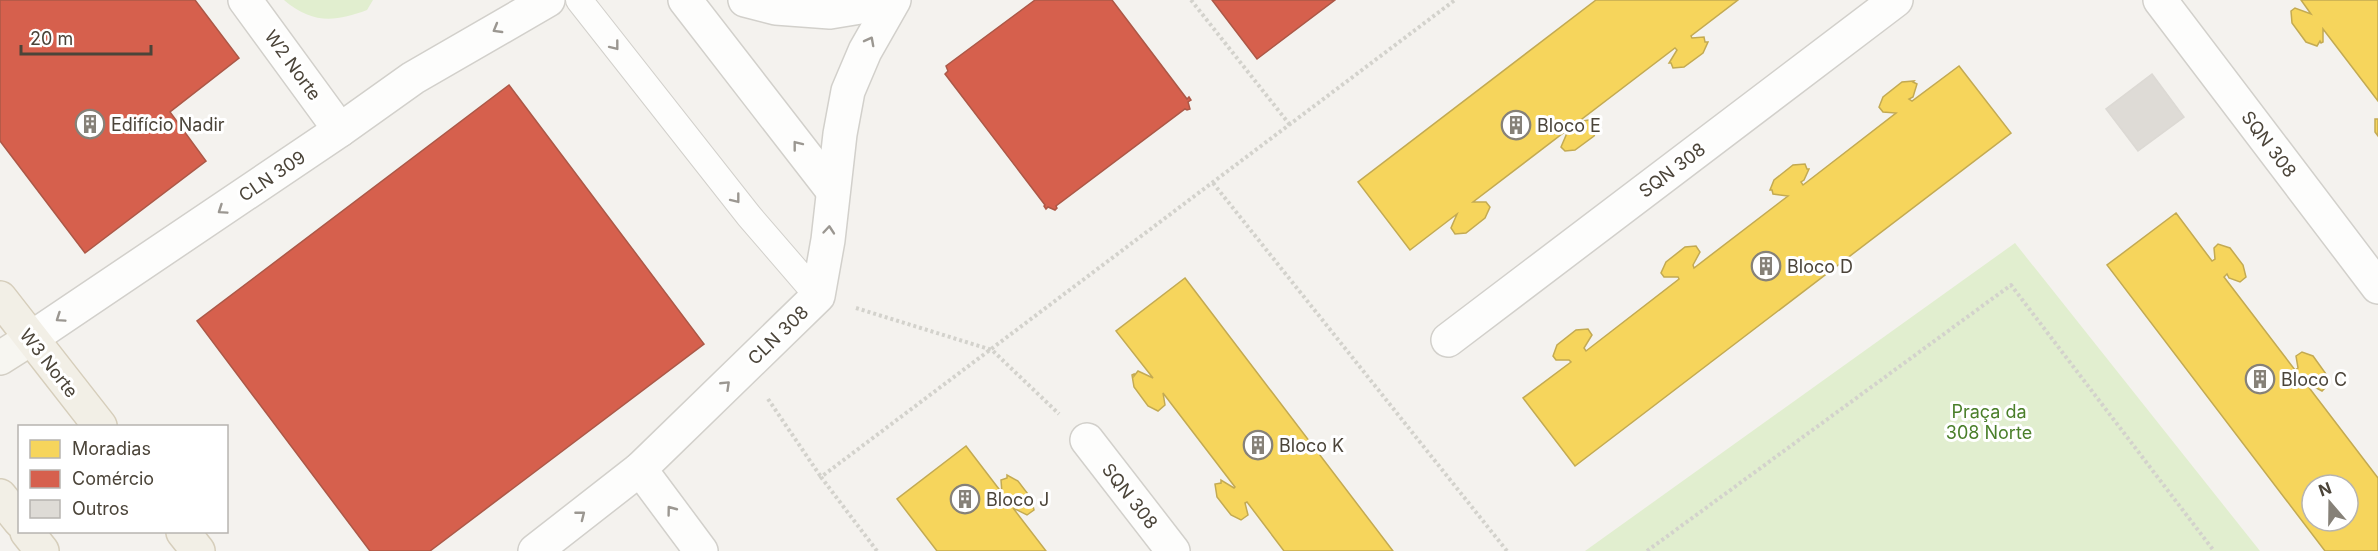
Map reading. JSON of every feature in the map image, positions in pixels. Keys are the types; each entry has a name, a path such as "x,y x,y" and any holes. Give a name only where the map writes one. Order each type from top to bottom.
{"main road":[{"name":"W3 Norte","path":"0,298 99,425"},
{"name":"CLN 309","path":"0,358 30,339"},
{"path":"0,496 18,518"},
{"path":"28,533 42,551"},
{"path":"184,533 198,551"}],"street":[{"name":"W2 Norte","path":"245,0 340,130"},
{"name":"CLN 309","path":"30,339 340,130 413,78 548,0"},
{"path":"685,0 833,191"},
{"path":"745,0 776,8 830,12 892,1"},
{"name":"SQN 308","path":"1448,340 1896,0"},
{"name":"SQN 308","path":"2160,0 2378,287"},
{"name":"CLN 308","path":"535,551 640,469 818,296 848,91 865,51 892,1"},
{"name":"SQN 308","path":"1087,440 1173,551"},
{"path":"640,469 701,551"}],"lane":[{"path":"579,0 749,216 818,296"}],"path":[{"path":"1191,0 1290,125"},
{"path":"822,477 1455,0"},
{"path":"1213,183 1507,551"},
{"path":"1647,551 2011,285 2214,551"},
{"path":"818,296 992,350 1087,440"},
{"path":"747,365 822,477 877,551"}],"green space":[{"path":"284,0 373,0 367,10 344,17 324,18 304,13"},
{"name":"Praça da 308 Norte","path":"2015,243 2260,551 1585,551"}],"building: Moradias":[{"name":"Bloco E","path":"1596,0 1738,0 1691,36 1692,38 1704,37 1705,42 1708,42 1703,53 1684,67 1673,68 1669,63 1677,50 1675,48 1582,119 1583,121 1595,119 1599,125 1594,136 1575,150 1565,151 1561,147 1566,131 1473,202 1486,202 1490,207 1485,218 1466,233 1455,234 1451,228 1457,214 1410,250 1358,182"},
{"path":"2301,0 2378,0 2378,101 2323,29 2323,42 2320,41 2317,46 2306,42 2292,23 2291,11 2295,8 2311,14"},
{"name":"Bloco D","path":"1959,66 2011,133 1575,466 1523,398 1571,362 1556,360 1553,356 1557,345 1576,330 1588,329 1592,335 1584,348 1586,351 1679,279 1678,277 1664,277 1661,273 1666,262 1685,247 1696,246 1700,252 1693,265 1694,268 1788,196 1773,194 1770,190 1774,180 1793,165 1805,164 1809,169 1801,182 1803,185 1896,113 1883,112 1879,107 1883,97 1902,82 1914,81 1917,84 1913,97 1909,99 1912,101"},
{"path":"2375,119 2378,119 2378,136 2375,132"},
{"name":"Bloco C","path":"2176,213 2212,261 2215,259 2214,248 2218,244 2230,248 2243,265 2246,277 2240,282 2229,278 2227,274 2224,277 2295,370 2298,368 2296,356 2302,352 2313,356 2326,374 2327,386 2322,391 2307,385 2378,478 2378,551 2325,551 2311,533 2360,533 2360,473 2300,473 2300,518 2107,265"},
{"name":"Bloco K","path":"1185,278 1393,551 1284,551 1247,502 1245,503 1248,515 1241,520 1231,515 1217,497 1215,484 1221,483 1221,480 1235,487 1163,393 1165,405 1158,411 1148,406 1134,387 1132,375 1134,376 1138,371 1153,378 1116,331"},
{"name":"Bloco J","path":"966,446 1002,493 1001,480 1007,478 1007,475 1018,481 1031,498 1034,510 1027,515 1013,508 1046,551 937,551 897,499"}],"building: Comércio":[{"name":"Edifício Nadir","path":"0,0 195,0 239,58 170,112 206,161 85,253 0,141"},
{"path":"1035,0 1112,0 1187,99 1189,97 1191,100 1188,102 1190,109 1185,109 1056,206 1055,210 1048,207 1046,209 945,74 948,71 946,66"},
{"path":"1212,0 1335,0 1257,59"},
{"path":"509,85 704,344 430,551 370,551 197,321"}],"building: Outros":[{"path":"2152,74 2184,117 2138,151 2106,109"}],"place":[{"name":"Edifício Nadir","path":"90,124"},
{"name":"Bloco E","path":"1516,125"},
{"name":"Bloco D","path":"1766,266"},
{"name":"Bloco C","path":"2260,379"},
{"name":"Bloco K","path":"1258,445"},
{"name":"Bloco J","path":"965,499"}]}
